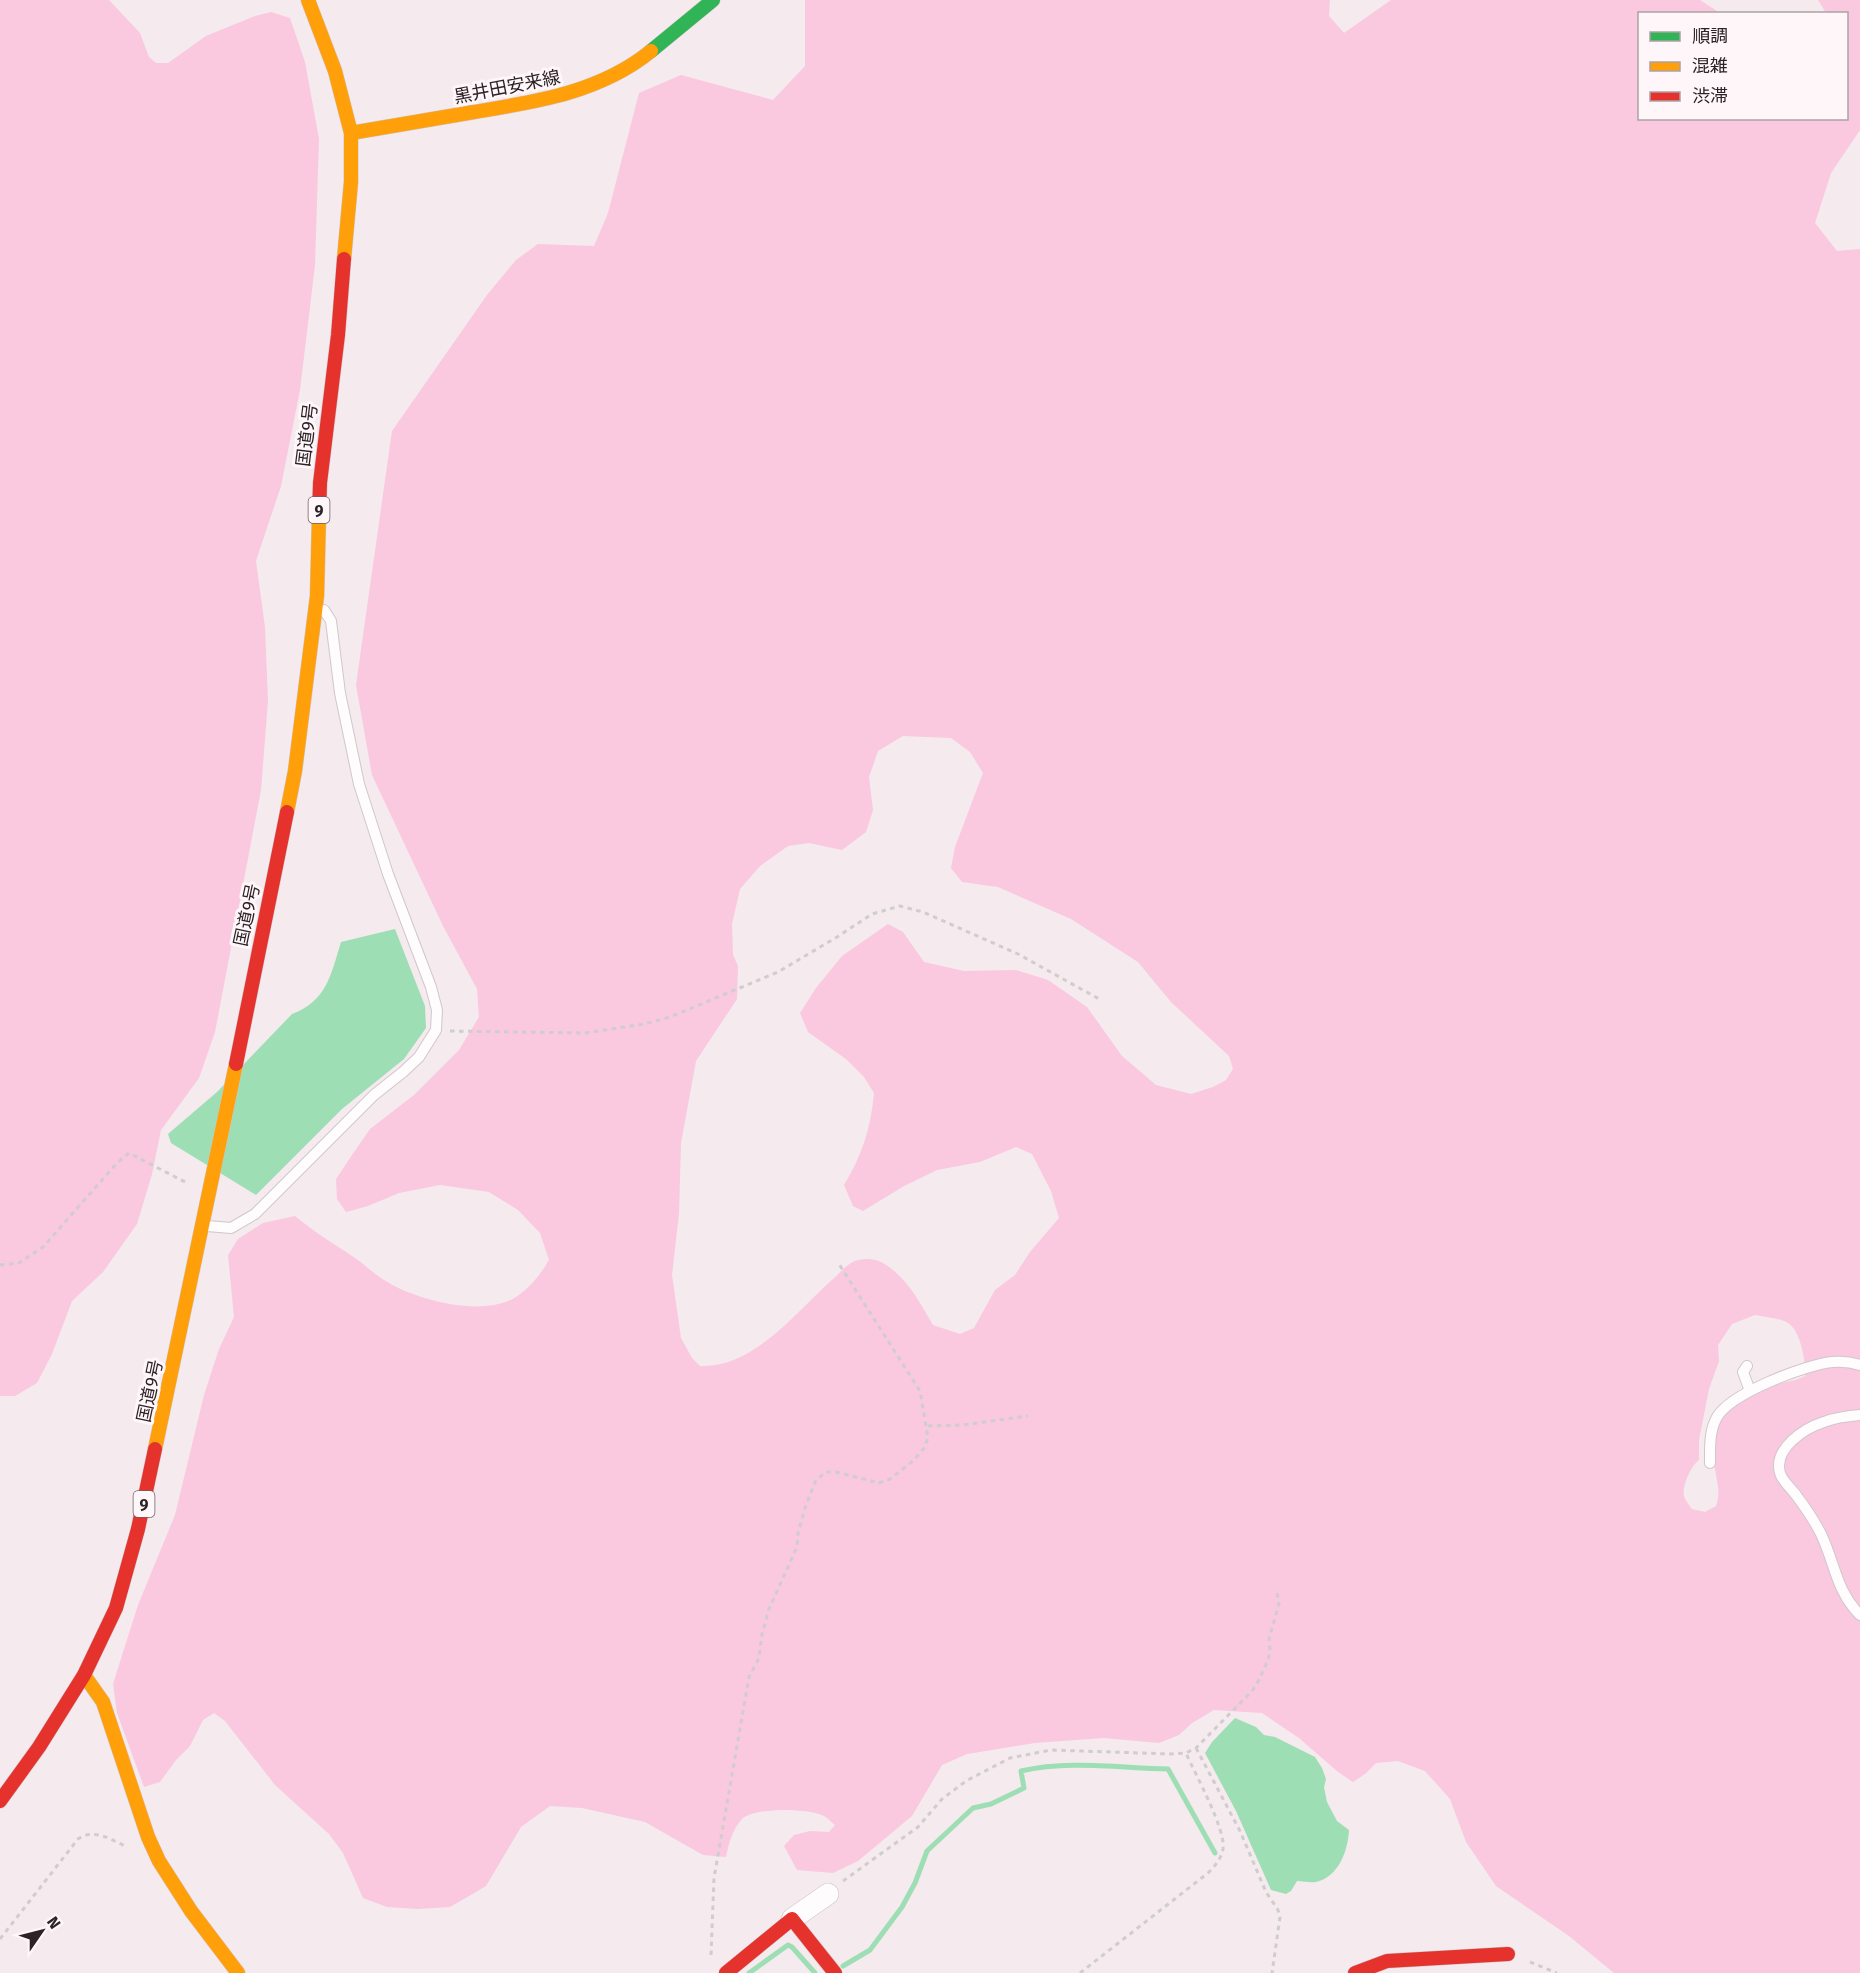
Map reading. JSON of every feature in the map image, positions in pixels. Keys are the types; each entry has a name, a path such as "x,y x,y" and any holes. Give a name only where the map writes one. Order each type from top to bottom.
{"main road":[{"name":"国道9号","path":"0,1801 39,1747 84,1675 116,1608 138,1529 210,1193 295,771 317,596 320,483 341,300 351,182 351,132 335,71 308,0"},
{"name":"黒井田安来線","path":"351,132 552,99 595,84 643,58 713,0"},
{"path":"84,1675 103,1702 148,1837 159,1861 191,1911 238,1973"},
{"path":"726,1973 792,1919 835,1973"},
{"path":"1355,1973 1387,1961 1508,1954"}],"street":[{"path":"792,1919 828,1894"}],"lane":[{"path":"203,1225 231,1228 255,1214 374,1095 419,1057 436,1030 437,1010 431,987 388,874 359,784 340,693 331,621 317,596"},
{"path":"1710,1463 1710,1440 1716,1418 1733,1400 1767,1383 1830,1362 1845,1361 1860,1365"},
{"path":"1746,1366 1743,1372 1750,1391"},
{"path":"1860,1415 1833,1419 1805,1430 1781,1455 1779,1464 1780,1475 1808,1511 1821,1533 1833,1572 1848,1603 1860,1616"}],"path":[{"path":"436,1030 585,1033 644,1024 670,1017 778,972 872,914 900,906 923,912 1018,954 1101,1000"},
{"path":"0,1265 19,1263 43,1247 117,1163 129,1153 210,1193"},
{"path":"711,1960 716,1868 749,1677 759,1658 762,1634 769,1609 796,1547 806,1505 816,1479 826,1472 836,1472 879,1483 890,1479 904,1471 924,1448 928,1438 920,1391 839,1264"},
{"path":"927,1426 962,1425 1028,1416"},
{"path":"828,1894 918,1827 942,1799 966,1781 1010,1758 1051,1750 1186,1753 1196,1748 1252,1691 1259,1680 1270,1651 1269,1639 1279,1604 1277,1593"},
{"path":"1196,1748 1240,1831 1266,1892 1278,1910 1280,1917 1272,1973"},
{"path":"1080,1973 1209,1873 1220,1859 1223,1850 1221,1831 1186,1753"},
{"path":"0,1940 82,1836 97,1834 132,1849"},
{"path":"1508,1954 1557,1973"}],"shaded area":[{"path":"0,0 109,0 140,33 149,57 156,63 168,63 206,36 255,16 271,12 290,18 305,62 319,139 315,265 300,390 281,486 256,561 265,627 268,701 261,790 215,1032 199,1078 161,1130 152,1174 137,1224 103,1272 72,1301 52,1354 37,1383 15,1396 0,1396"},
{"path":"805,0 1330,0 1329,16 1344,33 1391,0 1700,0 1718,12 1638,12 1638,120 1848,120 1848,12 1825,12 1818,0 1860,0 1860,130 1831,173 1815,223 1837,251 1860,249 1860,1973 1614,1973 1569,1936 1496,1886 1466,1842 1450,1799 1425,1771 1398,1761 1376,1763 1353,1782 1299,1738 1262,1713 1214,1710 1192,1723 1179,1735 1159,1743 1104,1738 1035,1743 967,1754 942,1765 912,1816 858,1861 833,1873 797,1870 784,1846 794,1835 810,1831 829,1832 835,1825 817,1813 782,1810 748,1815 736,1828 726,1857 703,1855 645,1822 582,1808 550,1806 521,1827 486,1886 450,1907 418,1909 387,1907 363,1898 343,1853 329,1834 275,1785 225,1721 214,1713 203,1720 190,1746 160,1782 144,1787 117,1713 113,1684 138,1605 175,1515 204,1395 219,1349 234,1317 228,1255 238,1239 263,1223 295,1216 380,1278 397,1287 431,1300 468,1306 502,1303 516,1297 535,1280 549,1260 540,1233 518,1210 489,1192 440,1185 399,1193 346,1212 337,1199 336,1179 370,1129 414,1095 459,1050 479,1017 477,989 443,926 372,775 356,685 392,431 487,295 516,260 538,244 594,246 608,213 639,93 681,75 773,100 805,66","holes":["903,736 951,738 970,752 983,773 955,847 951,868 962,882 998,887 1071,919 1138,962 1171,1002 1229,1056 1233,1069 1226,1080 1191,1094 1156,1085 1122,1056 1087,1007 1048,980 1016,970 964,971 924,962 903,932 888,924 842,956 816,988 800,1013 808,1032 846,1059 864,1077 874,1093 865,1141 844,1185 853,1206 863,1211 904,1186 937,1170 980,1162 1016,1147 1032,1154 1051,1191 1059,1218 1030,1252 1015,1275 995,1290 974,1328 960,1334 933,1325 912,1290 898,1274 881,1262 862,1259 846,1266 773,1336 756,1348 738,1358 719,1364 700,1366 692,1358 681,1338 672,1275 679,1213 681,1143 696,1061 737,999 738,966 733,955 732,924 740,889 760,866 788,846 809,843 842,850 866,832 873,810 869,777 878,751","1755,1315 1781,1320 1793,1327 1796,1333 1802,1348 1805,1376 1757,1392 1745,1398 1727,1413 1720,1422 1714,1446 1718,1489 1716,1506 1705,1512 1692,1509 1685,1498 1684,1487 1690,1471 1699,1460 1699,1440 1709,1389 1719,1361 1718,1345 1732,1324"]},
{"path":"395,929 425,1006 426,1028 404,1059 342,1109 256,1195 171,1143 168,1134 217,1092 292,1014 313,1002 320,994 326,985 341,942"},
{"path":"1235,1718 1256,1727 1264,1735 1275,1737 1315,1757 1322,1768 1326,1779 1324,1787 1327,1802 1337,1821 1349,1830 1347,1846 1341,1862 1331,1875 1314,1882 1297,1881 1291,1891 1286,1894 1271,1890 1236,1811 1205,1753 1212,1742"}],"waterway":[{"path":"843,1966 870,1950 902,1907 915,1883 927,1851 973,1808 991,1804 1024,1788 1021,1771 1076,1765 1168,1769 1215,1853"},
{"path":"749,1973 788,1945 815,1973"}],"traffic: fast":[{"path":"651,51 713,0"}],"traffic: slow":[{"path":"308,0 335,71 351,133 351,182 344,259"},
{"path":"351,133 521,104 567,93 611,76 632,65 651,51"},
{"path":"287,812 295,771 317,596 319,516"},
{"path":"155,1449 236,1064"},
{"path":"84,1675 103,1702 148,1837 159,1861 191,1911 238,1973"}],"traffic: jam":[{"path":"319,516 320,483 338,335 344,259"},
{"path":"236,1064 287,812"},
{"path":"0,1801 39,1747 84,1675 116,1608 138,1529 155,1449"},
{"path":"726,1973 792,1919 835,1973"},
{"path":"1355,1973 1387,1961 1508,1954"}]}
